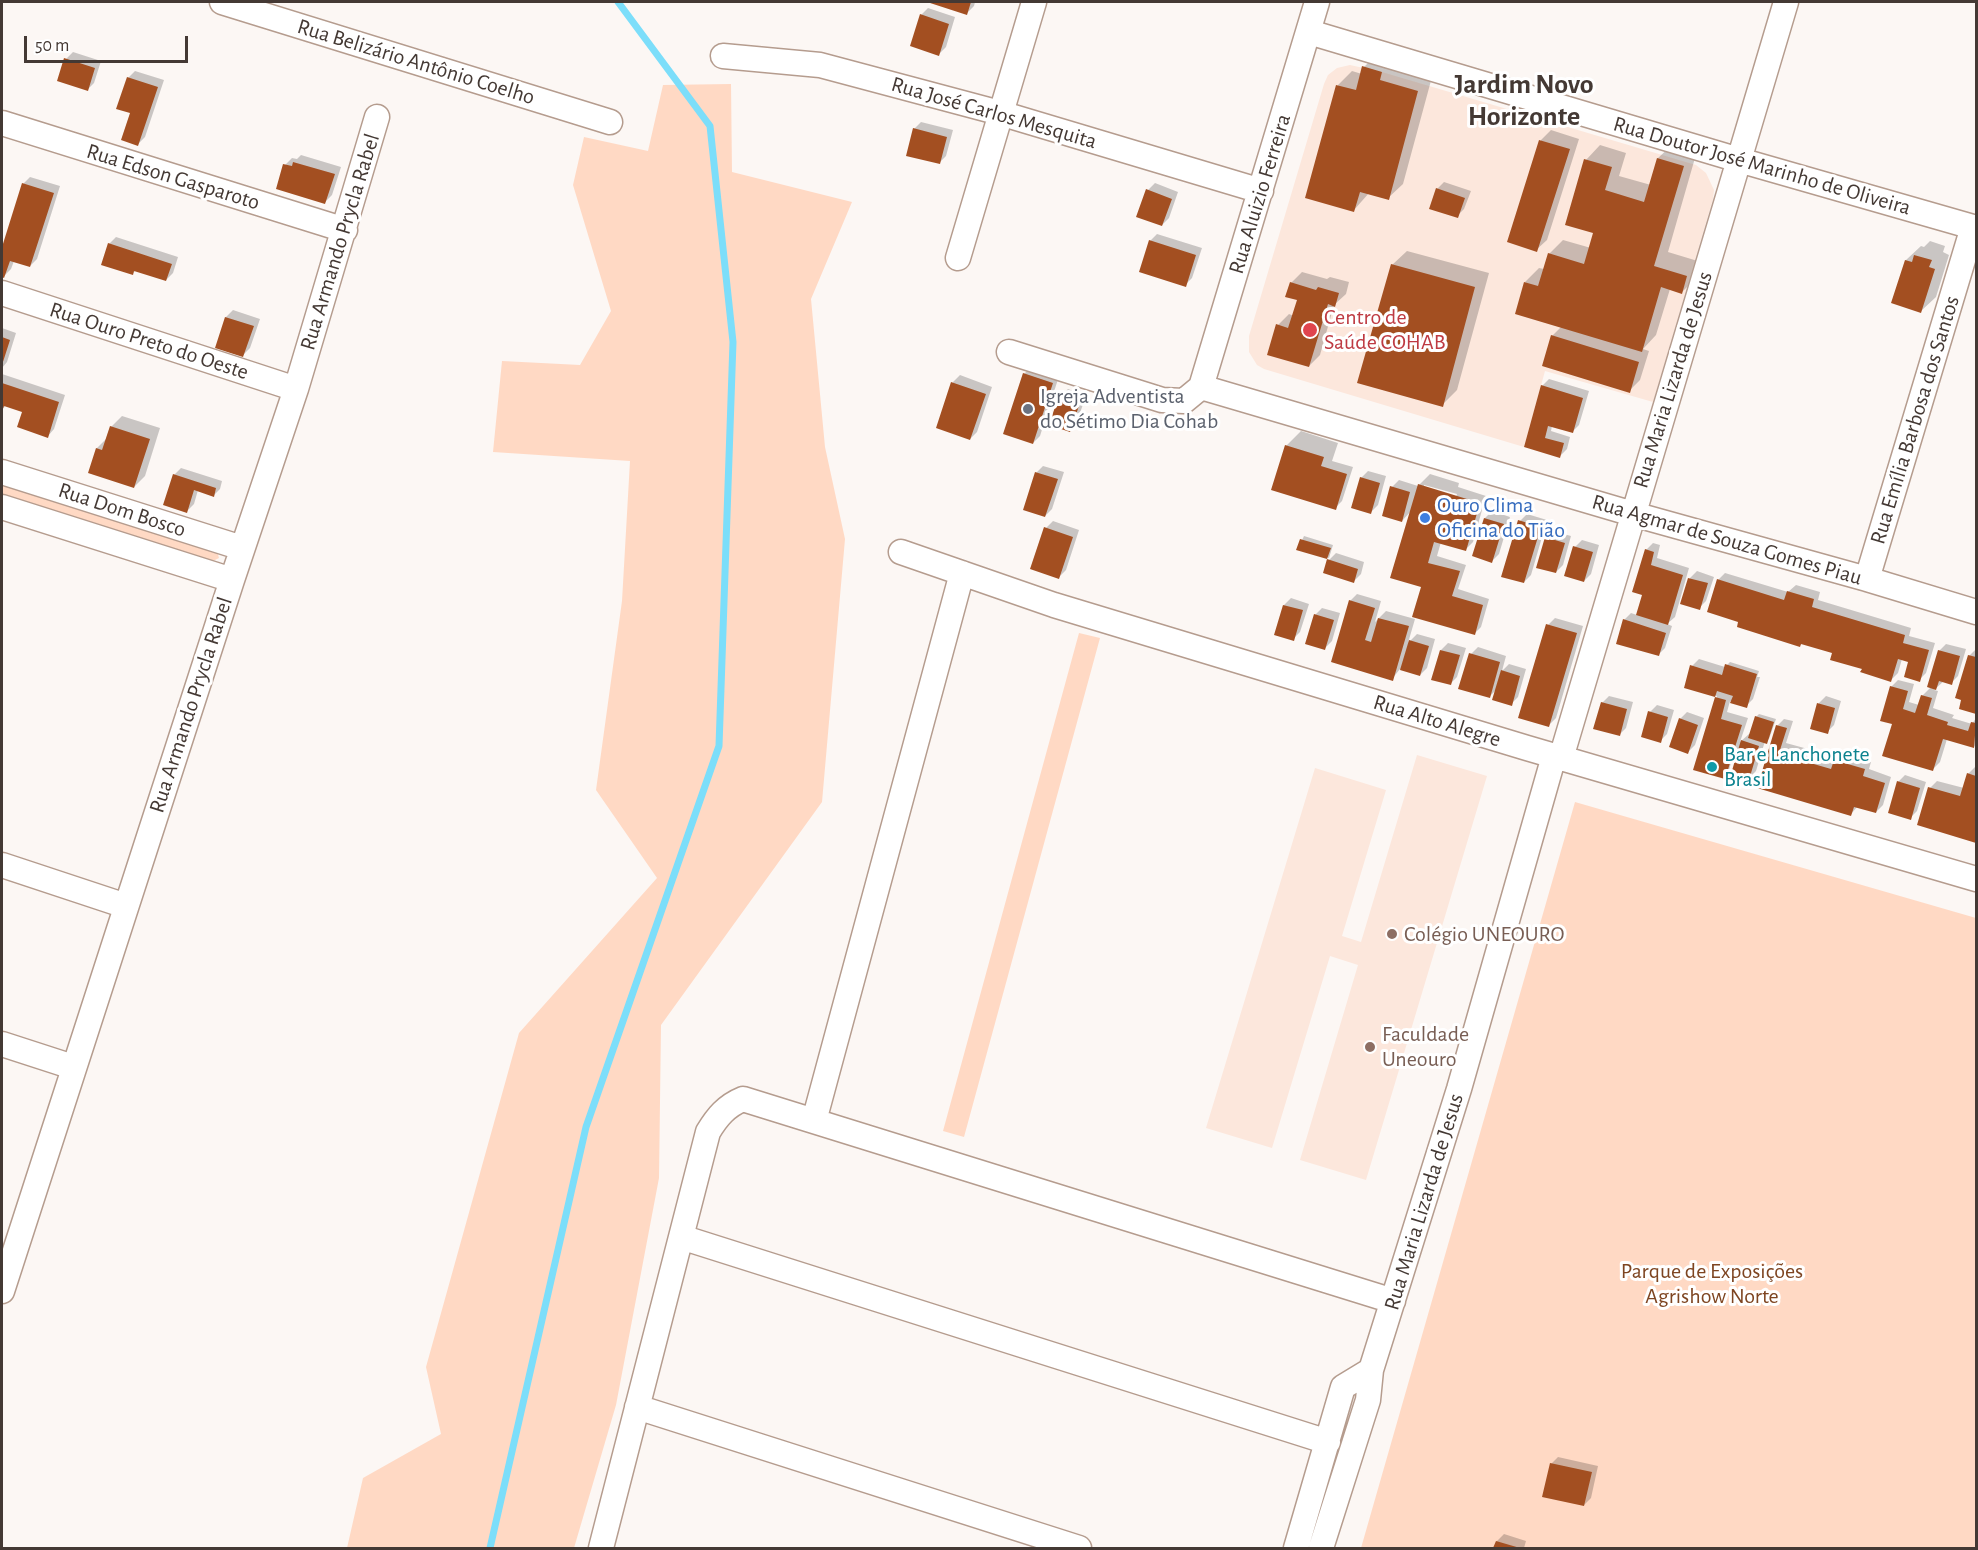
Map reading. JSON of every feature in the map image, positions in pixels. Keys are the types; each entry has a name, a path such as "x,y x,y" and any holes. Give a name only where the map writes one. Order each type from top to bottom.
{"street":[{"name":"Rua Belizário Antônio Coelho","path":"222,2 610,122"},
{"path":"958,258 1034,2"},
{"name":"Rua Aluizio Ferreira","path":"1201,387 1317,2"},
{"name":"Rua Maria Lizarda de Jesus","path":"1321,1548 1368,1400 1371,1370 1459,1089 1786,2"},
{"name":"Rua Doutor José Marinho de Oliveira","path":"1309,32 1739,160 1975,225"},
{"name":"Rua José Carlos Mesquita","path":"723,56 820,65 1000,114 1261,191"},
{"name":"Rua Armando Prycla Rabel","path":"2,1291 9,1241 74,1067 242,548 296,389 377,117"},
{"name":"Rua Edson Gasparoto","path":"2,123 345,230"},
{"name":"Rua Emília Barbosa dos Santos","path":"1867,579 1975,225"},
{"name":"Rua Ouro Preto do Oeste","path":"2,293 296,389"},
{"path":"1009,352 1162,400 1184,401 1201,387"},
{"name":"Rua Agmar de Souza Gomes Piau","path":"1201,387 1977,612"},
{"name":"Rua Dom Bosco","path":"2,472 242,548"},
{"name":"Rua Dom Bosco","path":"2,507 232,580"},
{"name":"Rua Alto Alegre","path":"902,552 1054,605 1558,757 1977,879"},
{"path":"814,1121 962,573"},
{"path":"2,865 126,906"},
{"path":"2,1044 74,1067"},
{"path":"601,1548 708,1132 730,1104 743,1099 1393,1301"},
{"path":"681,1237 1328,1442"},
{"path":"1296,1548 1343,1387 1371,1370"},
{"path":"637,1407 1079,1548"}],"shaded area":[{"path":"1350,65 1382,72 1696,165 1706,173 1714,190 1713,199 1653,402 1545,371 1524,447 1257,365 1249,352 1249,336 1324,84 1328,75 1337,68"},
{"name":"Faculdade Uneouro","path":"1417,755 1487,776 1366,1180 1300,1160 1358,965 1330,956 1272,1148 1206,1128 1315,768 1386,790 1342,936 1361,942"}],"green space":[{"path":"731,84 732,172 852,202 811,299 825,447 845,539 822,802 661,1025 659,1178 616,1405 574,1548 347,1548 363,1478 441,1434 426,1367 519,1033 657,878 596,790 622,601 630,461 493,452 502,361 580,365 611,311 573,185 584,137 648,151 663,85"},
{"path":"2,482 217,551 219,558 213,561 2,494"},
{"path":"1079,633 1100,638 964,1137 943,1131"},
{"name":"Parque de Exposições Agrishow Norte","path":"1575,802 1976,918 1976,1548 1361,1548"}],"building":[{"path":"927,2 971,2 967,15"},
{"path":"920,14 949,24 939,56 910,46"},
{"path":"64,58 95,68 88,91 57,81"},
{"path":"1362,66 1382,72 1380,80 1418,91 1389,200 1360,192 1354,212 1305,198 1336,85 1356,90"},
{"path":"127,77 158,87 138,146 121,140 130,113 116,109"},
{"path":"913,128 947,137 940,164 906,156"},
{"path":"1539,140 1570,149 1537,252 1507,242"},
{"path":"1657,158 1684,166 1654,266 1687,276 1682,294 1661,287 1642,352 1515,314 1524,282 1538,286 1548,253 1584,264 1593,233 1565,225 1584,159 1612,167 1605,190 1644,202"},
{"path":"293,162 335,174 325,204 276,189 283,164 292,166"},
{"path":"22,183 54,193 30,267 10,261 4,278 2,277 2,247"},
{"path":"1436,188 1465,198 1458,218 1429,209"},
{"path":"1146,189 1172,199 1162,226 1136,217"},
{"path":"1149,240 1196,255 1186,287 1139,272"},
{"path":"108,243 172,264 166,281 134,271 133,275 101,265"},
{"path":"1914,255 1932,260 1929,267 1935,269 1921,313 1891,303 1905,260 1912,262"},
{"path":"1391,264 1475,287 1443,407 1357,383"},
{"path":"1290,282 1316,290 1318,287 1339,293 1335,307 1328,304 1309,367 1267,355 1276,324 1288,328 1297,300 1285,297"},
{"path":"225,317 254,326 243,357 215,348"},
{"path":"1551,335 1639,362 1630,393 1542,366"},
{"path":"2,337 10,340 2,365"},
{"name":"Igreja Adventista do Sétimo Dia Cohab","path":"1023,373 1053,383 1033,444 1003,434"},
{"path":"951,382 986,394 970,440 936,428"},
{"path":"2,383 59,402 48,438 17,427 22,412 4,406 2,411"},
{"path":"1541,385 1583,398 1573,433 1548,426 1545,438 1564,443 1560,458 1524,447"},
{"path":"1059,395 1080,403 1070,432 1049,425"},
{"path":"110,426 150,439 134,488 88,473 96,448 102,450"},
{"path":"1285,445 1324,457 1321,466 1347,474 1336,510 1271,490"},
{"path":"1035,472 1058,479 1045,517 1023,510"},
{"path":"173,474 216,488 214,497 194,490 187,513 163,505"},
{"path":"1360,477 1380,483 1371,514 1351,508"},
{"path":"1418,484 1480,503 1466,551 1434,542 1428,563 1460,571 1452,596 1483,605 1475,635 1412,617 1421,587 1390,578"},
{"path":"1390,486 1410,492 1402,522 1382,516"},
{"path":"1484,518 1504,524 1492,563 1472,556"},
{"path":"1518,520 1541,527 1524,583 1501,577"},
{"path":"1044,527 1073,537 1059,579 1030,569"},
{"path":"1545,537 1565,543 1556,573 1536,568"},
{"path":"1300,539 1331,548 1327,559 1296,550"},
{"path":"1573,546 1593,552 1584,582 1564,576"},
{"path":"1645,549 1654,552 1651,565 1683,575 1668,625 1636,615 1642,595 1632,592"},
{"path":"1327,559 1358,569 1354,583 1323,573"},
{"path":"1688,578 1708,583 1700,610 1680,604"},
{"path":"1717,579 1784,600 1787,591 1814,599 1812,607 1905,635 1903,643 1929,650 1920,682 1904,677 1908,662 1898,659 1891,682 1860,672 1862,669 1830,660 1832,653 1801,644 1800,647 1737,627 1738,622 1707,612"},
{"path":"1349,600 1375,608 1365,640 1371,642 1378,618 1409,626 1393,681 1331,662"},
{"path":"1283,605 1303,610 1294,641 1274,635"},
{"path":"1314,614 1334,620 1325,650 1305,644"},
{"path":"1623,619 1666,633 1659,656 1616,644"},
{"path":"1546,624 1577,633 1549,727 1518,718"},
{"path":"1409,640 1429,646 1420,676 1400,670"},
{"path":"1440,650 1460,655 1451,685 1431,680"},
{"path":"1938,650 1960,656 1952,685 1939,681 1936,690 1927,687"},
{"path":"1469,653 1500,662 1490,698 1458,689"},
{"path":"1968,655 1976,657 1976,714 1959,709 1961,700 1955,698"},
{"path":"1725,664 1757,674 1747,708 1730,703 1733,696 1717,691 1715,697 1684,688 1690,665 1722,675"},
{"path":"1501,670 1520,676 1512,706 1492,700"},
{"path":"1890,686 1908,691 1903,709 1915,713 1921,695 1932,698 1927,715 1948,722 1947,725 1968,731 1971,722 1976,723 1974,748 1943,739 1933,771 1882,756 1892,724 1880,721"},
{"path":"1715,697 1726,700 1721,719 1742,725 1725,779 1693,770"},
{"path":"1601,702 1627,709 1620,736 1593,729"},
{"path":"1817,703 1835,708 1828,734 1810,729"},
{"path":"1648,711 1668,717 1661,743 1641,737"},
{"path":"1755,716 1774,722 1767,744 1748,738"},
{"path":"1679,718 1698,725 1688,754 1669,747"},
{"path":"1776,725 1787,728 1780,750 1802,756 1800,760 1831,769 1834,760 1865,769 1863,776 1885,783 1876,813 1854,807 1851,816 1757,788"},
{"path":"1741,740 1759,746 1749,780 1731,774"},
{"path":"1967,773 1976,776 1976,843 1917,825 1928,787 1960,796"},
{"path":"1897,781 1920,788 1911,820 1888,813"},
{"path":"1550,1463 1592,1472 1584,1506 1542,1497"},
{"path":"1496,1541 1520,1548 1493,1548"}],"waterway":[{"path":"490,1548 586,1127 719,746 733,342 710,126 618,2"}],"place":[{"name":"Centro de Saúde COHAB","path":"1310,330"},
{"name":"Igreja Adventista do Sétimo Dia Cohab","path":"1028,409"},
{"name":"Ouro Clima Oficina do Tião","path":"1425,518"},
{"name":"Bar e Lanchonete Brasil","path":"1712,767"},
{"name":"Colégio UNEOURO","path":"1392,934"},
{"name":"Faculdade Uneouro","path":"1370,1047"}],"district":[{"name":"Jardim Novo Horizonte","path":"1524,101"}]}
